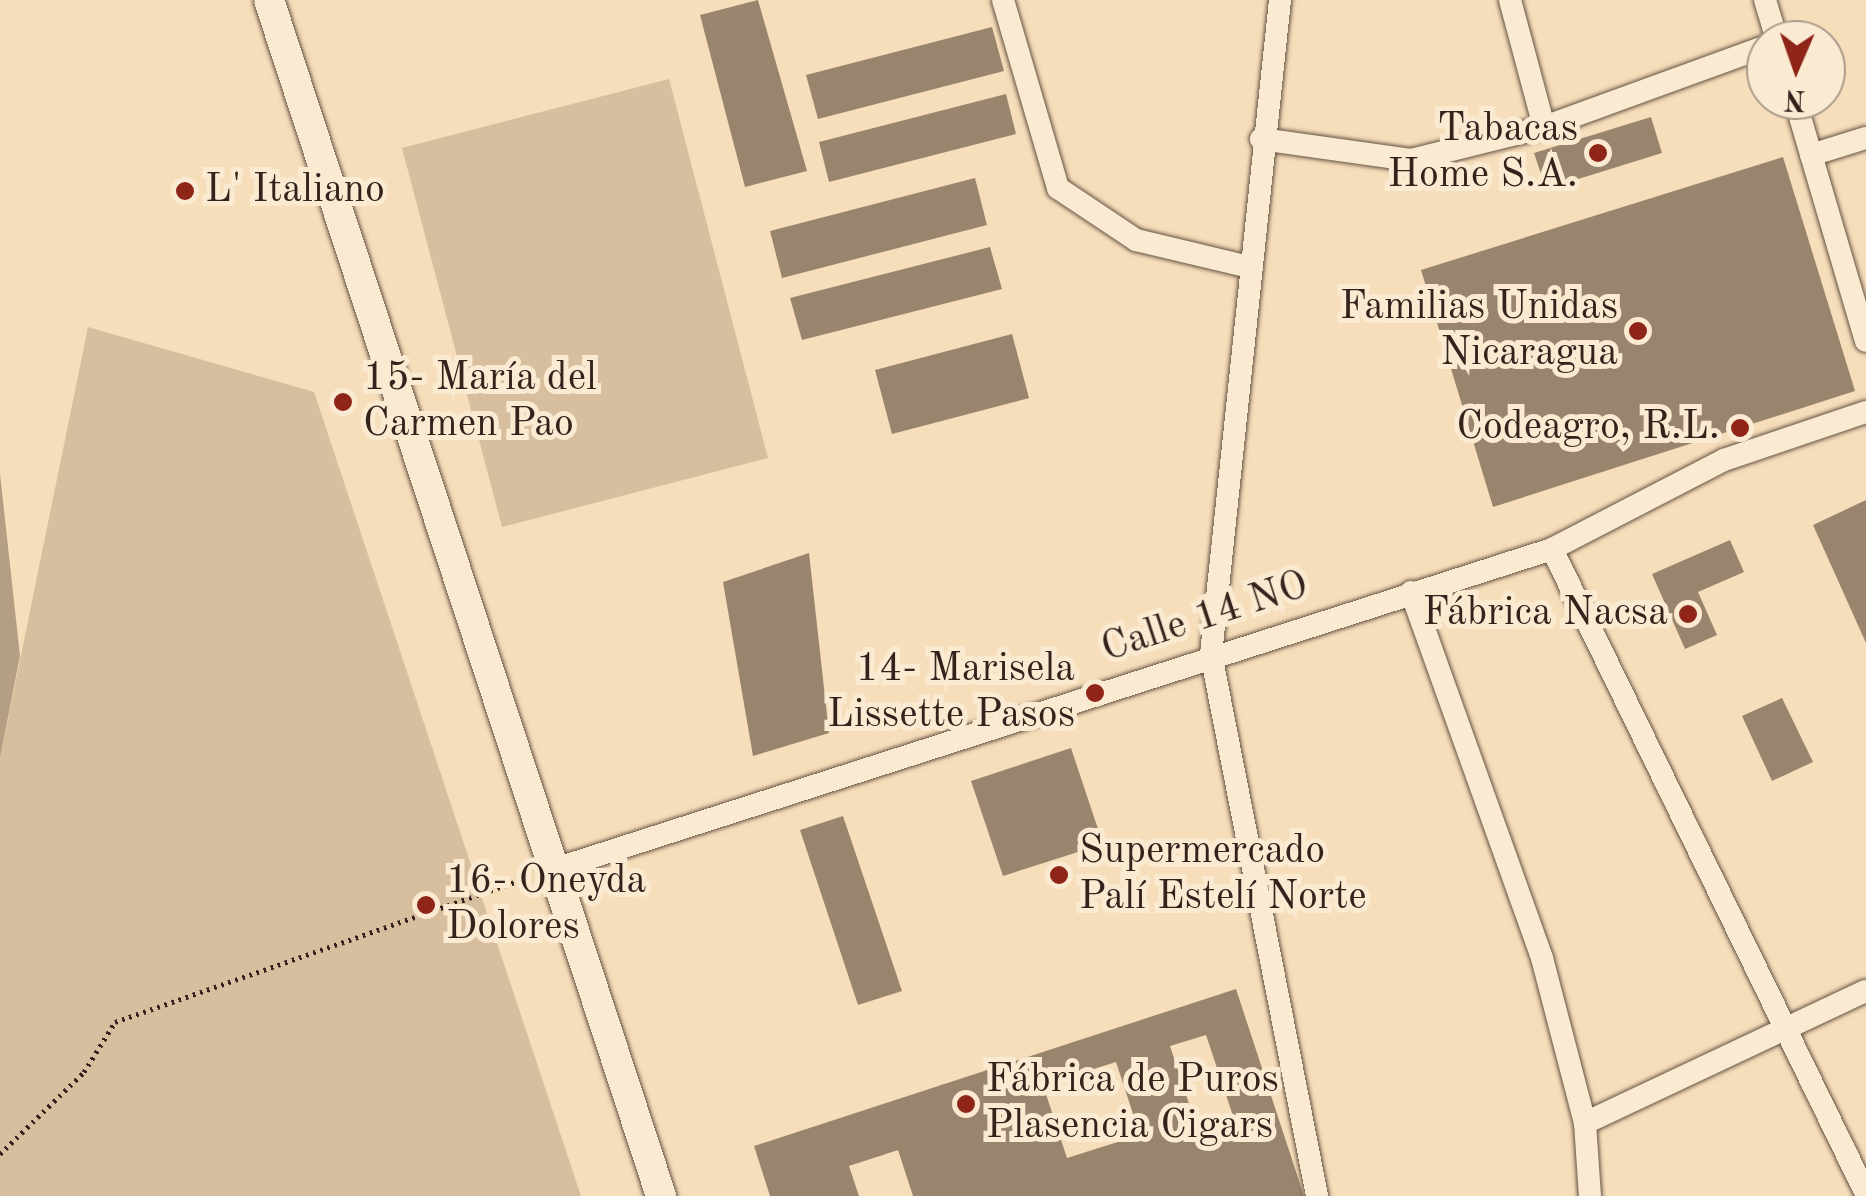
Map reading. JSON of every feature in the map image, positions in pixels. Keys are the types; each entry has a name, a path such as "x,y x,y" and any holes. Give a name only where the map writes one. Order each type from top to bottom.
{"street":[{"path":"270,0 661,1196"},
{"path":"1003,0 1058,188 1136,240 1249,267"},
{"path":"1280,0 1261,139 1211,654 1317,1196"},
{"path":"1510,0 1544,128"},
{"path":"1261,139 1411,160 1544,128 1746,53"},
{"path":"1800,120 1866,340"},
{"path":"1811,155 1866,138"},
{"name":"Calle 14 NO","path":"555,868 1211,654 1552,549 1724,460 1866,412"},
{"path":"1552,549 1866,1194"},
{"path":"1411,592 1542,958 1584,1123 1590,1196"},
{"path":"1584,1123 1866,990"}],"path":[{"path":"0,1154 84,1072 115,1022 555,868"}],"shaded area":[{"path":"669,79 768,458 502,527 402,148"},
{"path":"88,327 314,392 581,1196 0,1196 0,758"},
{"path":"0,474 20,656 0,758"}],"building":[{"path":"758,0 807,171 745,187 700,15"},
{"path":"992,27 1004,71 818,119 806,75"},
{"path":"1006,94 1016,134 829,182 819,142"},
{"name":"Tabacas Home S.A.","path":"1651,117 1662,153 1546,189 1534,153"},
{"name":"Familias Unidas Nicaragua","path":"1783,157 1855,391 1493,507 1421,270"},
{"path":"975,178 987,225 782,278 770,231"},
{"path":"990,247 1002,289 802,340 790,298"},
{"path":"1012,334 1029,398 892,434 875,370"},
{"path":"1866,500 1866,643 1813,525"},
{"name":"Fábrica Nacsa","path":"1730,540 1744,572 1698,592 1717,635 1685,649 1652,574"},
{"path":"809,553 829,733 753,756 723,582"},
{"path":"1782,698 1813,762 1772,781 1742,716"},
{"path":"1071,748 1103,844 1003,876 971,781"},
{"path":"843,816 902,991 858,1005 800,830"},
{"name":"Fábrica de Puros Plasencia Cigars","path":"1236,989 1304,1196 913,1196 898,1150 849,1166 859,1196 770,1196 754,1146","holes":["1206,1035 1235,1122 1199,1134 1170,1046","1116,1062 1140,1135 1067,1158 1043,1085"]}],"place":[{"name":"Tabacas Home S.A.","path":"1598,153"},
{"name":"L' Italiano","path":"185,191"},
{"name":"Familias Unidas Nicaragua","path":"1638,331"},
{"name":"15- María del Carmen Pao","path":"343,402"},
{"name":"Codeagro, R.L.","path":"1740,428"},
{"name":"Fábrica Nacsa","path":"1688,614"},
{"name":"14- Marisela Lissette Pasos","path":"1095,693"},
{"name":"Supermercado Palí Estelí Norte","path":"1059,875"},
{"name":"16- Oneyda Dolores","path":"426,905"},
{"name":"Fábrica de Puros Plasencia Cigars","path":"966,1104"}]}
